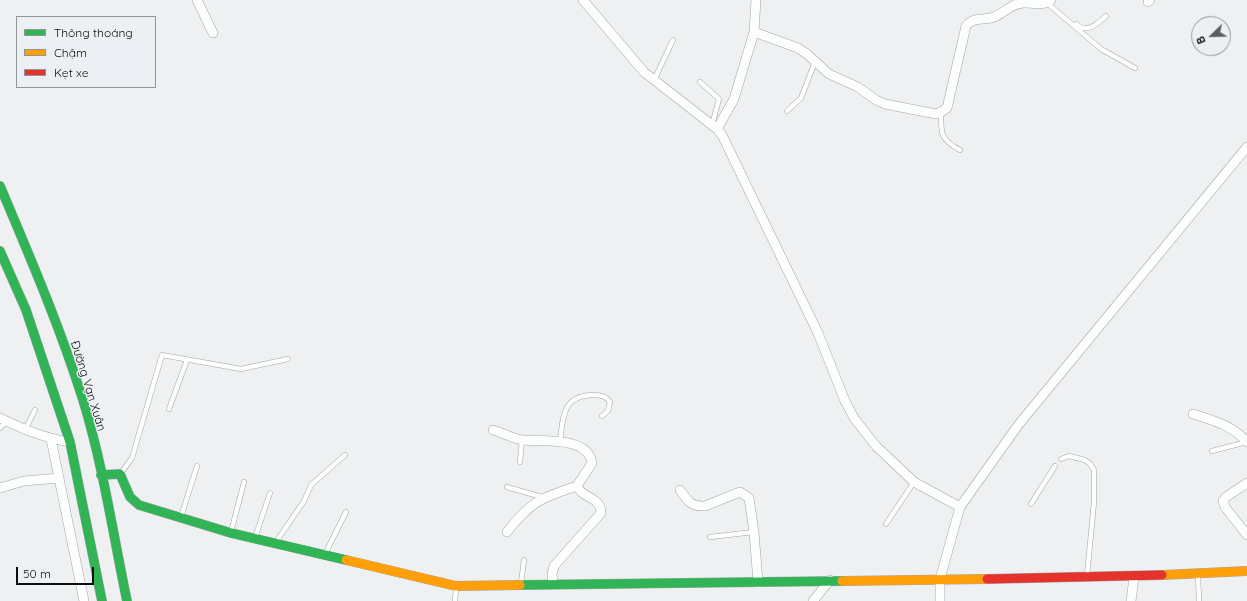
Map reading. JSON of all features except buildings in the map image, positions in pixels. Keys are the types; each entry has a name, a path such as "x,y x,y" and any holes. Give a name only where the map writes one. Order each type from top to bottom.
{"street":[{"path":"197,0 213,33"},
{"path":"583,0 644,72 715,127 818,334 845,401 854,418 876,446 914,482 960,507"},
{"path":"715,127 734,99 754,32 756,0"},
{"path":"754,32 798,48 829,74 858,87 885,104 936,114 946,108 966,26 970,21 976,18 996,16 1011,6 1022,3 1050,2"},
{"path":"940,601 940,579 960,507 1019,424 1247,146"},
{"name":"Đường Vạn Xuân","path":"0,186 48,299 83,401 101,475 127,601"},
{"path":"0,251 26,310 70,442 102,601"},
{"path":"1193,414 1227,425 1239,433 1247,442"},
{"path":"4,420 24,430 51,439 70,442"},
{"path":"493,430 522,440 560,441 585,450 591,456 592,463 577,486 542,497 519,516 507,532"},
{"path":"51,439 84,601"},
{"path":"101,475 120,474 130,497 139,505 254,539 456,586 1134,577 1198,572 1247,571"},
{"path":"0,488 24,481 59,478"},
{"path":"1247,483 1226,497 1223,501 1225,507 1247,535"},
{"path":"554,584 552,574 554,566 600,512 601,506 598,501 579,491 577,486"},
{"path":"680,490 687,501 693,505 700,506 704,506 735,493 745,494 751,503 758,582"},
{"path":"1131,601 1134,577"},
{"path":"813,601 830,580"}],"lane":[{"path":"1050,2 1083,28 1095,26 1106,16"},
{"path":"1050,2 1101,49 1135,68"},
{"path":"654,80 673,40"},
{"path":"787,111 798,103 801,98 815,62"},
{"path":"700,82 718,99 715,127"},
{"path":"941,112 942,137 948,144 960,150"},
{"path":"120,474 132,458 162,355 240,369 288,359"},
{"path":"170,409 187,360"},
{"path":"560,441 563,419 568,404 574,399 591,395 606,397 610,402 610,406 608,411 602,416"},
{"path":"24,430 35,410"},
{"path":"0,428 4,420"},
{"path":"520,462 522,440"},
{"path":"1212,451 1247,442"},
{"path":"275,544 304,501 311,486 345,455"},
{"path":"1061,459 1069,456 1085,460 1094,470 1094,502 1087,577"},
{"path":"181,518 197,466"},
{"path":"1031,504 1055,466"},
{"path":"231,533 244,482"},
{"path":"886,524 914,482"},
{"path":"507,487 542,497"},
{"path":"254,539 270,493"},
{"path":"324,555 346,512"},
{"path":"710,537 754,532"},
{"path":"521,585 524,560"},
{"path":"1198,572 1199,601"},
{"path":"455,601 456,586"}],"traffic: fast":[{"path":"0,186 55,319 83,400 102,474 127,601"},
{"path":"0,251 26,310 70,442 102,601"},
{"path":"101,475 120,474 130,497 139,505 231,533 346,560"},
{"path":"520,585 842,581"}],"traffic: slow":[{"path":"346,560 456,586 520,585"},
{"path":"1162,575 1247,571"},
{"path":"842,581 987,579"}],"traffic: jam":[{"path":"987,579 1162,575"}]}
